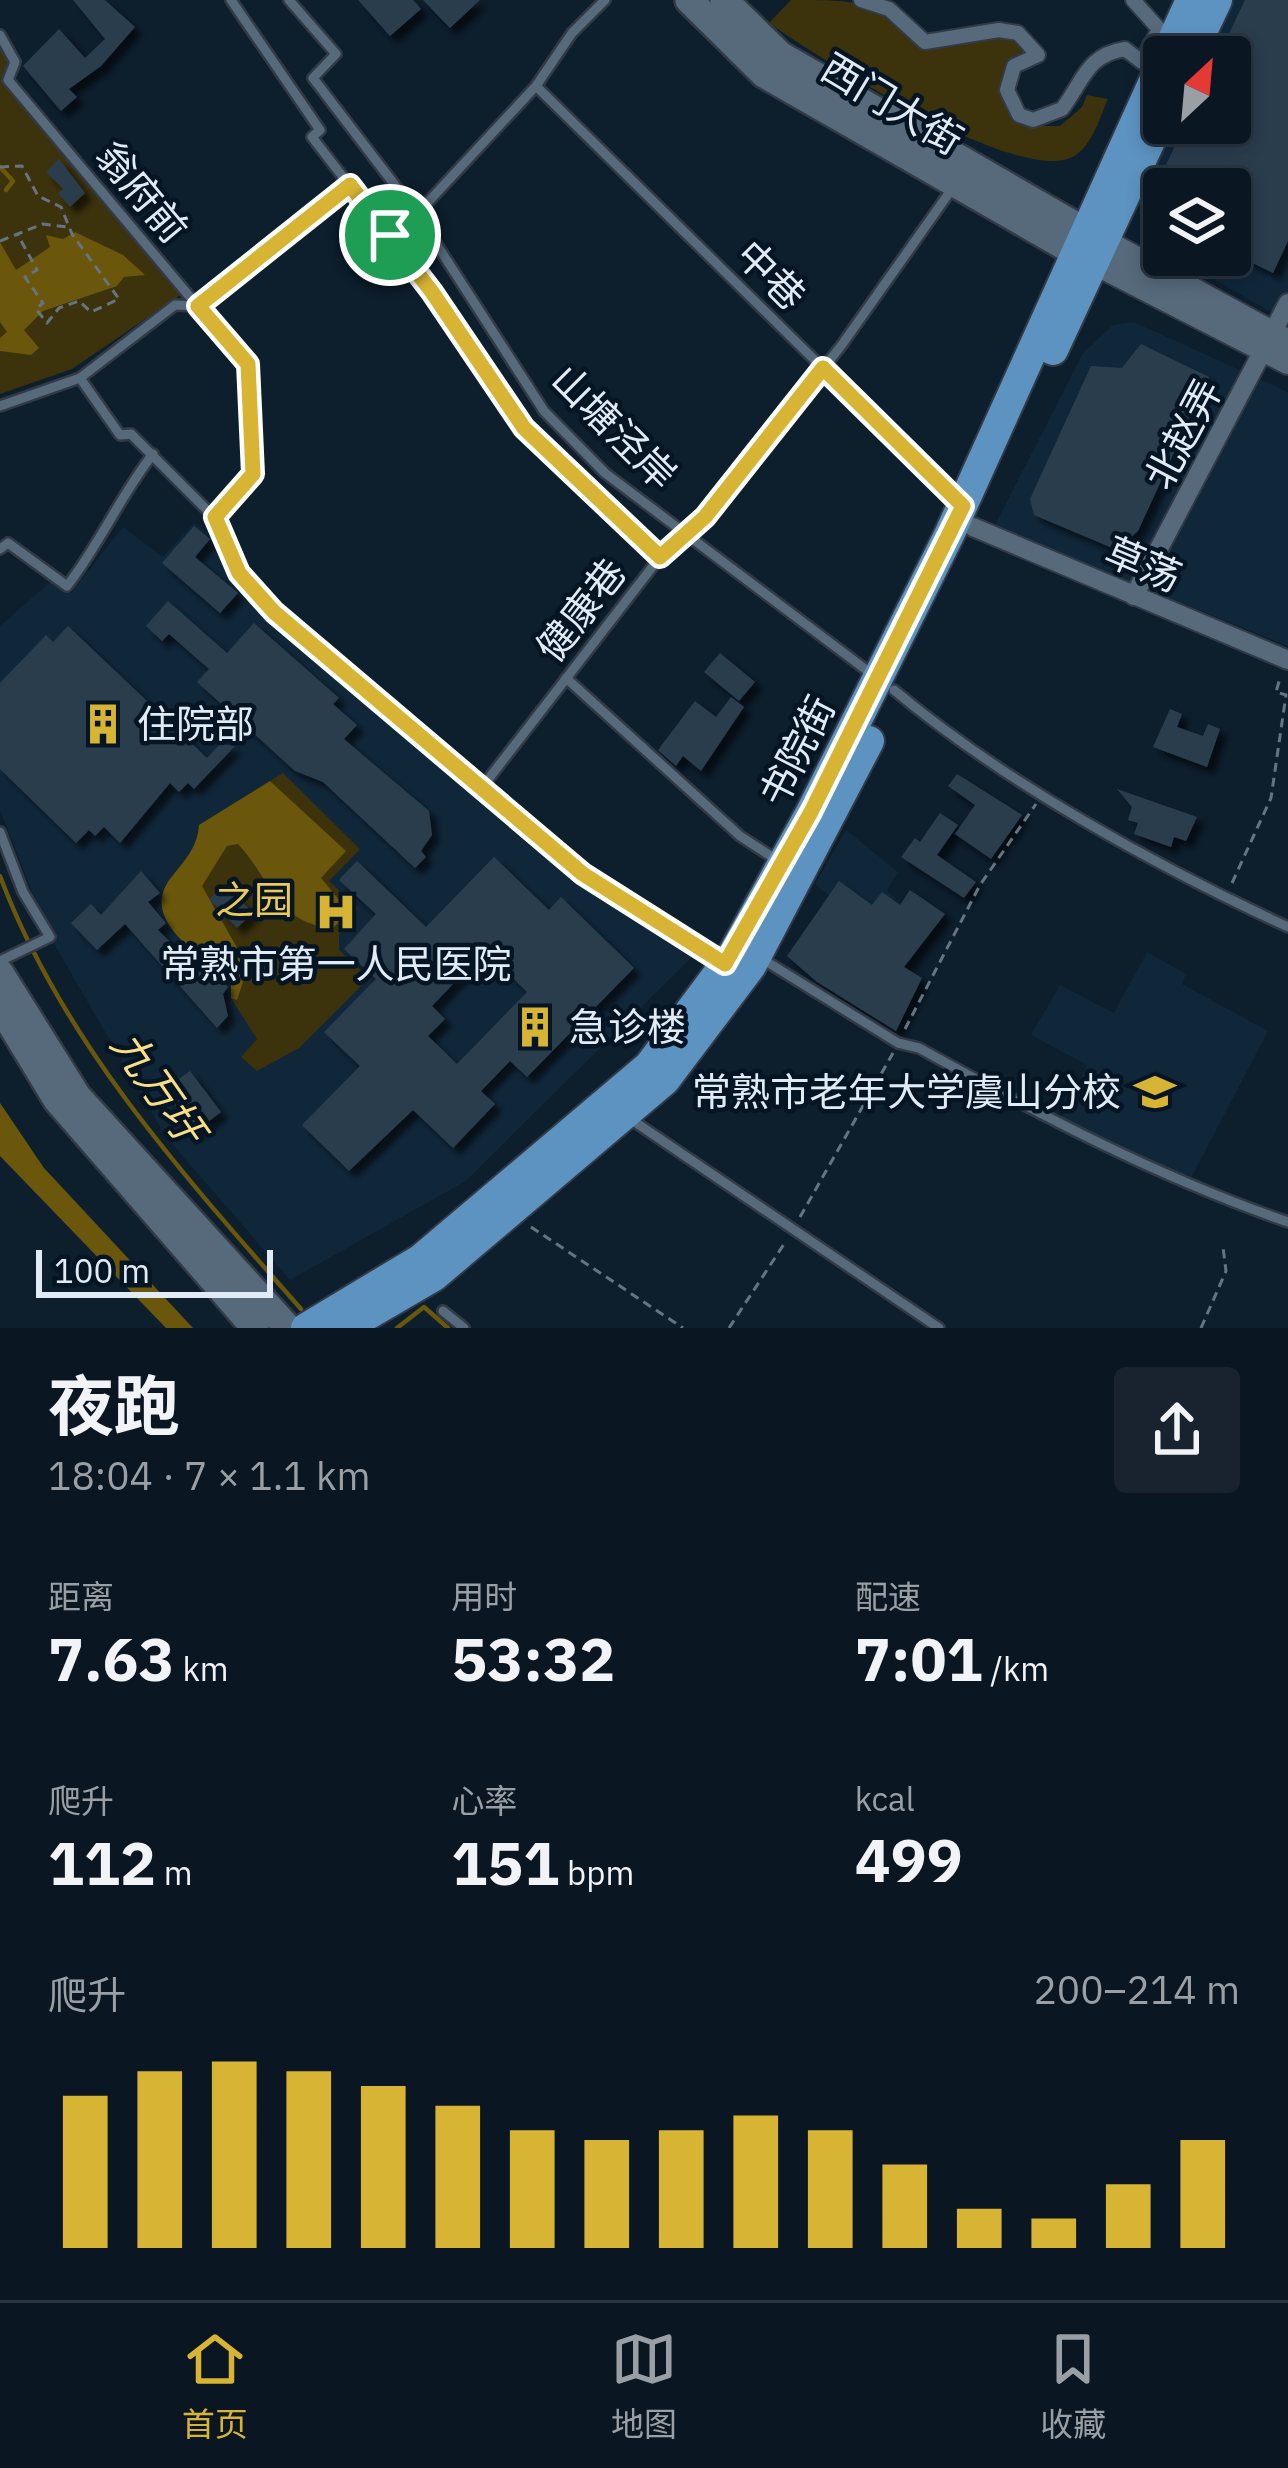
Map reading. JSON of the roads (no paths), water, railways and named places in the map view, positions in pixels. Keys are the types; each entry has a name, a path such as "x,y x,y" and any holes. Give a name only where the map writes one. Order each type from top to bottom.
{"main road":[{"name":"西门大街","path":"689,0 764,74 954,186 1088,246"},
{"name":"西门大街","path":"724,0 780,55 1088,246"},
{"name":"书院街","path":"1174,36 1191,0"},
{"path":"1200,36 1217,0"},
{"name":"书院街","path":"306,1328 422,1259 649,1066 725,964 885,684 968,516 1143,110"},
{"name":"书院街","path":"1088,246 1145,144"},
{"name":"书院街","path":"345,1328 434,1276 665,1080 757,955 830,822 885,684"},
{"path":"9,963 77,1096 288,1328"},
{"path":"0,1006 57,1100 255,1328"}],"street":[{"path":"861,0 889,9 925,42 999,30 1018,33 1039,55 1014,66 1007,90 1019,115 1033,120 1062,110 1081,75 1100,56 1125,49 1142,62 1160,29 1133,0"},
{"path":"1088,246 1279,347"},
{"name":"北赵弄","path":"1133,596 1279,347 1288,302"},
{"name":"草荡","path":"968,516 1133,596 1287,659"}],"lane":[{"path":"231,0 320,130 312,137 390,235 524,428 660,557"},
{"path":"290,0 336,54 313,78 293,88"},
{"path":"417,214 536,86 572,33 604,0"},
{"name":"翁府前","path":"0,35 15,62 8,80 248,364 253,474 215,517"},
{"name":"山塘泾岸","path":"313,78 417,214 544,411 605,473 938,726 1044,793 1288,927"},
{"name":"中巷","path":"536,86 968,516"},
{"path":"0,406 80,378 175,305 198,306 350,185"},
{"name":"健康巷","path":"480,790 660,557 705,517 823,368 954,186"},
{"path":"80,378 120,435 131,434 215,517 239,573 274,612 583,874 725,964"},
{"path":"0,549 8,543 67,586 100,545 129,485 152,454"},
{"path":"566,679 740,836 783,864"},
{"path":"0,832 23,892 50,937 9,963 0,961"},
{"path":"757,955 898,1043 920,1048 1081,1137 1172,1180 1288,1222"},
{"path":"624,1114 939,1328"},
{"path":"443,1311 464,1328"}],"waterway":[{"path":"0,167 13,181 6,190"},
{"name":"九万圩","path":"0,876 26,937 92,1051 172,1158 301,1309"},
{"path":"397,1328 424,1307 448,1328"}],"place":[{"name":"住院部","path":"103,724"},
{"name":"常熟市第一人民医院","path":"336,912"},
{"name":"急诊楼","path":"535,1027"},
{"name":"常熟市老年大学虞山分校","path":"1155,1092"}],"park label":[{"name":"之园","path":"254,900"}]}
